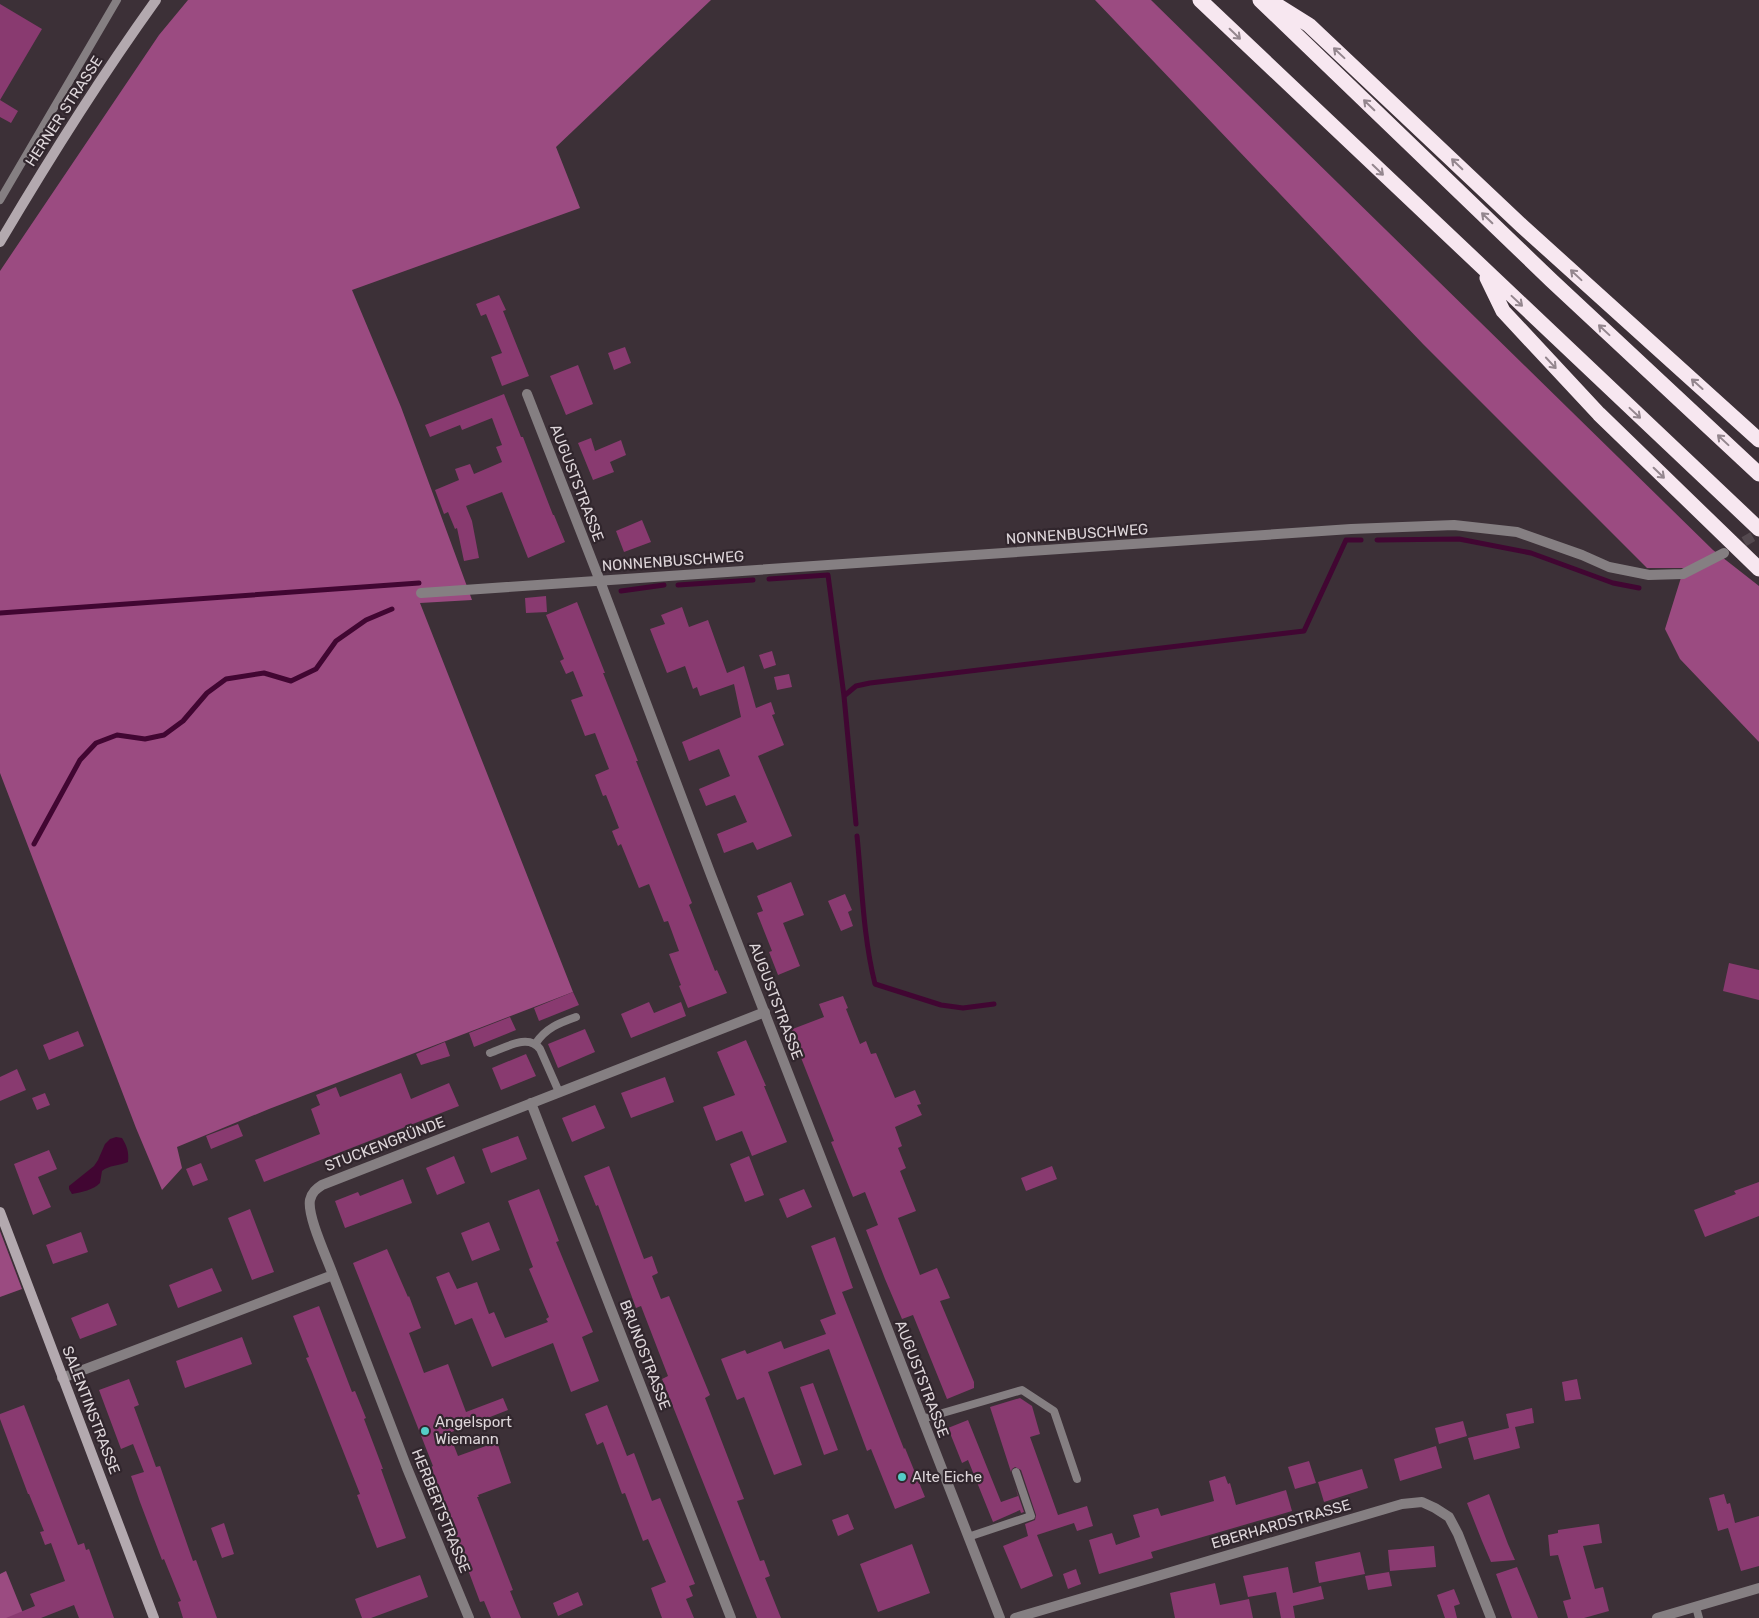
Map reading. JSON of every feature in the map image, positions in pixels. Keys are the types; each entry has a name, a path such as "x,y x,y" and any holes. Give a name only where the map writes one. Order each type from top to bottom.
{"highway":[{"path":"1200,0 1481,268 1759,529"},
{"path":"1260,0 1551,280 1759,474"},
{"path":"1267,0 1309,25 1522,226 1759,440"},
{"path":"1481,268 1503,311 1599,414 1759,570"}],"street":[{"name":"HERNER STRASSE","path":"0,242 40,175 156,0"},
{"name":"AUGUSTSTRASSE","path":"526,394 1000,1618"},
{"name":"NONNENBUSCHWEG","path":"420,593 1351,529 1454,525 1518,532 1582,555 1609,567 1649,575 1683,574 1724,553"},
{"name":"STUCKENGRÜNDE","path":"333,1275 310,1214 310,1201 314,1192 322,1185 765,1012"},
{"name":"BRUNOSTRASSE","path":"531,1103 731,1618"},
{"name":"SALENTINSTRASSE","path":"0,1212 154,1618"},
{"path":"62,1378 333,1275"},
{"name":"HERBERTSTRASSE","path":"333,1275 407,1468 469,1618"},
{"name":"EBERHARDSTRASSE","path":"1015,1618 1402,1504 1422,1502 1449,1518 1458,1534 1491,1618"},
{"path":"1657,1618 1759,1588"}],"lane":[{"path":"0,200 117,0"},
{"path":"536,1043 549,1028 576,1017"},
{"path":"490,1053 521,1042 530,1041 536,1043 559,1092"},
{"path":"922,1419 1022,1390 1054,1411 1078,1480"},
{"path":"968,1537 1031,1516 1016,1472"},
{"path":"1696,1606 1699,1618"}],"shaded area":[{"path":"188,0 711,0 556,147 580,208 352,290 401,407 472,600 420,603 573,992 269,1109 177,1147 182,1168 162,1190 136,1128 0,773 0,271 159,35"},
{"path":"1095,0 1151,0 1713,550 1759,586 1759,742 1680,659 1665,629 1684,568 1647,568 1423,344"},
{"path":"122,1138 125,1144 128,1152 128,1162 105,1169 102,1171 100,1183 87,1190 72,1194 69,1186 94,1166 105,1144 110,1139"},
{"path":"0,1231 22,1289 0,1297"},
{"path":"6,1571 25,1618 0,1618 0,1574"}],"building":[{"path":"0,4 42,29 0,100"},
{"path":"0,100 18,111 11,123 0,117"},
{"path":"499,295 506,310 503,311 529,376 502,386 491,357 502,353 486,314 481,316 476,304"},
{"path":"625,347 631,363 614,370 608,353"},
{"path":"578,365 593,404 566,415 550,376"},
{"path":"504,394 565,542 528,558 502,492 466,506 472,521 479,558 464,561 457,528 455,529 448,512 444,514 435,490 459,480 455,469 470,464 474,474 502,462 496,447 502,445 492,418 462,430 460,425 430,437 425,425"},
{"path":"591,438 595,451 621,440 626,455 610,462 614,472 593,480 578,443"},
{"path":"642,520 651,542 624,552 616,531"},
{"path":"546,596 547,612 526,613 525,598"},
{"path":"577,602 638,761 636,761 692,903 689,905 715,971 717,970 727,993 688,1008 669,954 679,951 668,921 664,922 649,884 639,888 621,844 618,846 612,831 619,828 606,795 603,796 595,775 609,769 595,733 585,736 571,700 583,696 573,671 566,674 560,661 564,659 546,615"},
{"path":"682,607 689,627 708,620 727,673 744,666 756,708 771,702 775,714 772,715 784,745 758,756 792,836 757,850 753,842 724,853 717,834 747,822 735,795 706,806 699,789 730,776 719,749 689,761 682,742 741,717 734,684 700,696 697,687 693,689 685,666 667,673 650,629 665,624 661,615"},
{"path":"772,651 776,665 764,669 759,655"},
{"path":"789,674 792,687 777,690 774,677"},
{"path":"791,882 804,915 783,923 800,966 778,975 769,952 772,951 757,913 763,911 757,896"},
{"path":"845,894 852,910 848,912 853,926 841,931 828,901"},
{"path":"1729,963 1759,970 1759,1000 1723,991"},
{"path":"573,992 579,1005 539,1021 534,1008"},
{"path":"843,996 848,1008 846,1009 860,1044 866,1041 871,1054 876,1053 895,1098 915,1090 921,1104 917,1105 922,1115 895,1127 902,1146 898,1148 906,1168 900,1171 916,1211 898,1218 920,1275 937,1268 950,1298 940,1301 974,1382 974,1388 947,1399 913,1315 902,1319 866,1230 878,1225 865,1192 853,1197 831,1142 834,1141 790,1030 824,1017 819,1004"},
{"path":"649,1002 654,1013 681,1002 686,1016 631,1038 621,1014"},
{"path":"510,1017 516,1030 474,1047 469,1033"},
{"path":"585,1029 595,1052 558,1068 548,1044"},
{"path":"78,1031 84,1046 49,1060 43,1045"},
{"path":"746,1040 787,1142 752,1156 742,1131 716,1141 703,1107 735,1095 717,1052"},
{"path":"445,1042 450,1056 421,1065 416,1054"},
{"path":"526,1054 536,1076 501,1090 492,1068"},
{"path":"17,1069 26,1090 0,1101 0,1077"},
{"path":"401,1073 411,1099 449,1083 459,1106 264,1182 255,1160 320,1134 311,1109 320,1105 316,1095 336,1087 340,1097"},
{"path":"665,1077 674,1102 631,1118 621,1093"},
{"path":"45,1093 50,1105 37,1110 32,1098"},
{"path":"595,1105 605,1128 572,1142 562,1118"},
{"path":"238,1124 243,1136 211,1149 206,1136"},
{"path":"518,1136 527,1159 491,1173 482,1149"},
{"path":"49,1150 57,1169 38,1177 51,1207 33,1215 14,1164"},
{"path":"454,1156 465,1183 437,1195 426,1168"},
{"path":"749,1156 764,1195 745,1202 730,1164"},
{"path":"201,1163 208,1180 193,1186 186,1169"},
{"path":"609,1166 644,1259 652,1256 658,1273 652,1276 661,1299 669,1296 710,1395 705,1398 744,1499 737,1501 760,1561 764,1560 770,1576 765,1578 781,1618 757,1618 662,1379 668,1376 641,1306 636,1308 598,1205 596,1206 584,1176"},
{"path":"1052,1166 1057,1179 1026,1191 1021,1178"},
{"path":"403,1179 412,1203 345,1228 335,1201 358,1192 360,1196"},
{"path":"1759,1182 1759,1216 1705,1237 1694,1210 1736,1194 1734,1191"},
{"path":"539,1189 559,1241 556,1242 593,1332 582,1337 599,1381 571,1392 553,1343 492,1367 472,1318 455,1325 436,1277 449,1272 457,1289 477,1282 489,1314 494,1312 505,1338 548,1322 546,1319 549,1317 529,1269 533,1267 508,1201"},
{"path":"804,1189 812,1207 787,1218 779,1199"},
{"path":"250,1209 274,1272 252,1280 228,1218"},
{"path":"489,1222 500,1250 472,1261 461,1233"},
{"path":"81,1232 88,1252 53,1264 46,1245"},
{"path":"835,1237 853,1288 842,1292 925,1497 895,1509 871,1449 867,1451 829,1349 768,1372 802,1465 774,1475 744,1397 737,1400 721,1359 745,1350 747,1354 781,1341 784,1349 826,1334 820,1320 836,1314 811,1246"},
{"path":"387,1249 409,1296 421,1328 409,1333 424,1373 448,1364 466,1412 503,1398 508,1410 449,1433 458,1456 497,1442 511,1483 477,1497 513,1590 510,1591 521,1618 491,1618 484,1601 480,1602 431,1467 433,1466 353,1263"},
{"path":"212,1268 222,1291 178,1308 169,1285"},
{"path":"108,1303 117,1325 80,1339 71,1318"},
{"path":"319,1306 352,1392 355,1391 366,1418 364,1419 406,1538 377,1548 357,1495 360,1494 306,1358 309,1357 293,1316"},
{"path":"242,1337 252,1364 185,1388 176,1361"},
{"path":"129,1379 139,1405 134,1407 156,1467 160,1466 193,1561 196,1560 217,1618 183,1618 178,1602 181,1601 164,1559 162,1560 140,1502 131,1476 144,1472 133,1444 121,1449 99,1390"},
{"path":"1577,1379 1581,1399 1565,1401 1562,1382"},
{"path":"813,1383 838,1450 824,1455 800,1387"},
{"path":"1020,1398 1032,1406 1040,1434 1030,1437 1058,1515 1087,1506 1093,1526 1077,1531 1074,1523 1037,1535 1053,1576 1021,1589 1003,1546 1028,1536 1025,1524 1035,1520 1036,1515 1021,1470 1015,1467 1011,1472 990,1407"},
{"path":"24,1405 78,1545 84,1543 86,1550 89,1549 114,1618 79,1618 74,1605 41,1618 6,1618 35,1606 30,1594 65,1581 51,1543 45,1545 40,1532 44,1531 0,1419 0,1414"},
{"path":"607,1405 627,1456 634,1453 652,1501 660,1498 695,1584 689,1586 693,1596 686,1599 694,1618 662,1618 651,1588 666,1582 648,1539 643,1541 625,1493 622,1494 603,1442 597,1445 585,1414"},
{"path":"1532,1408 1534,1423 1515,1427 1520,1448 1474,1460 1468,1438 1509,1428 1506,1414"},
{"path":"968,1420 1001,1502 1018,1496 1015,1486 1024,1512 1021,1513 1020,1510 993,1522 968,1460 962,1463 948,1428"},
{"path":"1463,1421 1467,1436 1439,1444 1435,1428"},
{"path":"1436,1446 1442,1468 1400,1481 1394,1459"},
{"path":"1309,1461 1316,1483 1295,1489 1288,1467"},
{"path":"1362,1469 1368,1488 1324,1502 1318,1482"},
{"path":"1225,1476 1228,1484 1230,1483 1236,1505 1286,1490 1292,1511 1151,1552 1153,1558 1099,1574 1089,1540 1112,1533 1116,1545 1140,1537 1133,1515 1158,1508 1161,1516 1214,1501 1209,1481"},
{"path":"1489,1494 1515,1560 1491,1562 1467,1503"},
{"path":"1724,1494 1727,1504 1730,1503 1735,1523 1759,1516 1759,1566 1741,1571 1728,1528 1718,1531 1709,1498"},
{"path":"848,1514 854,1529 838,1536 832,1520"},
{"path":"224,1523 234,1554 222,1558 211,1528"},
{"path":"1599,1524 1602,1543 1583,1546 1595,1589 1603,1587 1609,1611 1584,1618 1568,1618 1563,1601 1571,1599 1558,1555 1550,1556 1548,1535 1558,1533 1558,1530"},
{"path":"912,1544 930,1593 878,1612 860,1564"},
{"path":"1434,1546 1436,1567 1390,1571 1388,1550"},
{"path":"1360,1552 1365,1574 1319,1583 1315,1562"},
{"path":"1288,1567 1293,1593 1321,1586 1324,1599 1293,1606 1295,1618 1281,1618 1276,1592 1248,1597 1243,1576"},
{"path":"1517,1567 1538,1618 1512,1618 1496,1574"},
{"path":"1076,1569 1081,1584 1068,1589 1063,1574"},
{"path":"1389,1572 1392,1586 1368,1590 1365,1576"},
{"path":"420,1575 428,1597 371,1618 362,1618 355,1599"},
{"path":"1215,1583 1220,1605 1249,1599 1253,1618 1175,1618 1170,1593"},
{"path":"1454,1589 1460,1604 1454,1606 1457,1618 1445,1618 1437,1595"},
{"path":"578,1592 583,1605 558,1616 553,1603"}],"waterway":[{"path":"1377,540 1459,539 1531,553 1613,583 1639,588"},
{"path":"844,696 856,686 870,683 1304,631 1346,540 1361,540"},
{"path":"769,579 828,575 844,696 856,824"},
{"path":"678,585 753,580"},
{"path":"0,613 419,583"},
{"path":"621,591 664,585"},
{"path":"34,844 80,760 96,743 117,735 145,739 164,735 183,721 207,693 226,679 264,673 291,681 316,669 336,641 366,620 392,609"},
{"path":"857,836 865,929 875,984 941,1005 963,1008 994,1004"}],"tunnel":[{"path":"1731,549 1759,533"}],"place":[{"name":"Angelsport Wiemann","path":"425,1431"},
{"name":"Alte Eiche","path":"902,1477"}]}
